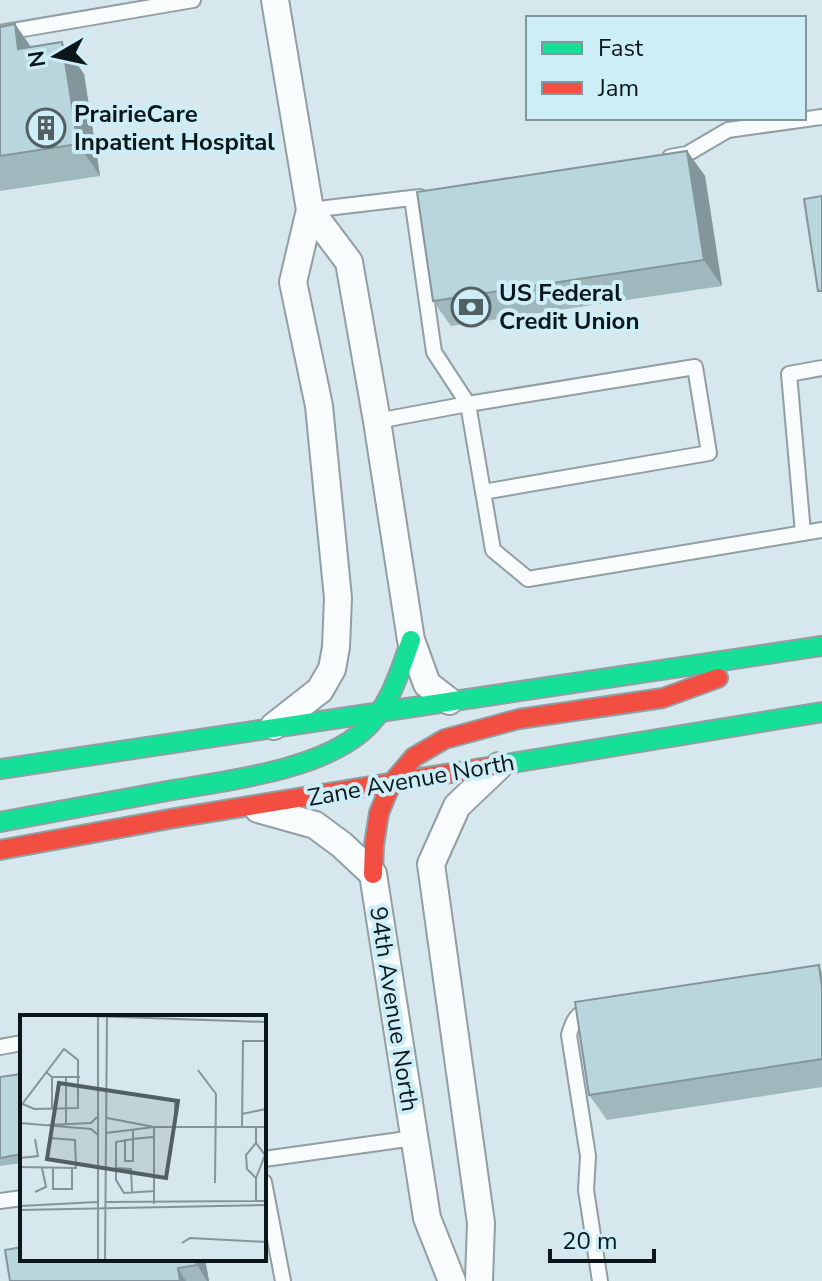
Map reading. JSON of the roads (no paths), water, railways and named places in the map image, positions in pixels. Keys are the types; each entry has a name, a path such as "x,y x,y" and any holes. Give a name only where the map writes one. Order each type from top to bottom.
{"main road":[{"path":"0,822 282,767 335,750 364,731 380,712 411,640"},
{"path":"0,769 822,646"},
{"path":"373,874 379,813 391,784 414,757 445,739 519,719 663,698 800,649"},
{"name":"Zane Avenue North","path":"0,850 175,818 822,712"}],"street":[{"path":"271,728 320,690 332,669 338,598 319,406 293,282 310,210 275,0"},
{"path":"310,210 349,262 411,640 427,684 449,701"},
{"path":"479,1281 481,1223 431,864 457,806 499,766"},
{"name":"94th Avenue North","path":"251,807 315,825 373,874 427,1218 452,1281"}],"lane":[{"path":"0,33 193,0"},
{"path":"656,159 687,154 728,130 800,120"},
{"path":"310,210 419,197 434,352 468,404 493,550 528,579 822,530"},
{"path":"377,421 695,367 709,453 483,492"},
{"path":"803,533 789,374 822,368"},
{"path":"600,1281 586,1190 588,1156 569,1035 573,1020 582,1011 603,1004"},
{"path":"0,1047 20,1043"},
{"path":"266,1159 414,1138"},
{"path":"266,1192 283,1281"},
{"path":"0,1201 20,1198"}],"place":[{"name":"PrairieCare Inpatient Hospital","path":"46,128"},
{"name":"US Federal Credit Union","path":"471,307"}]}
